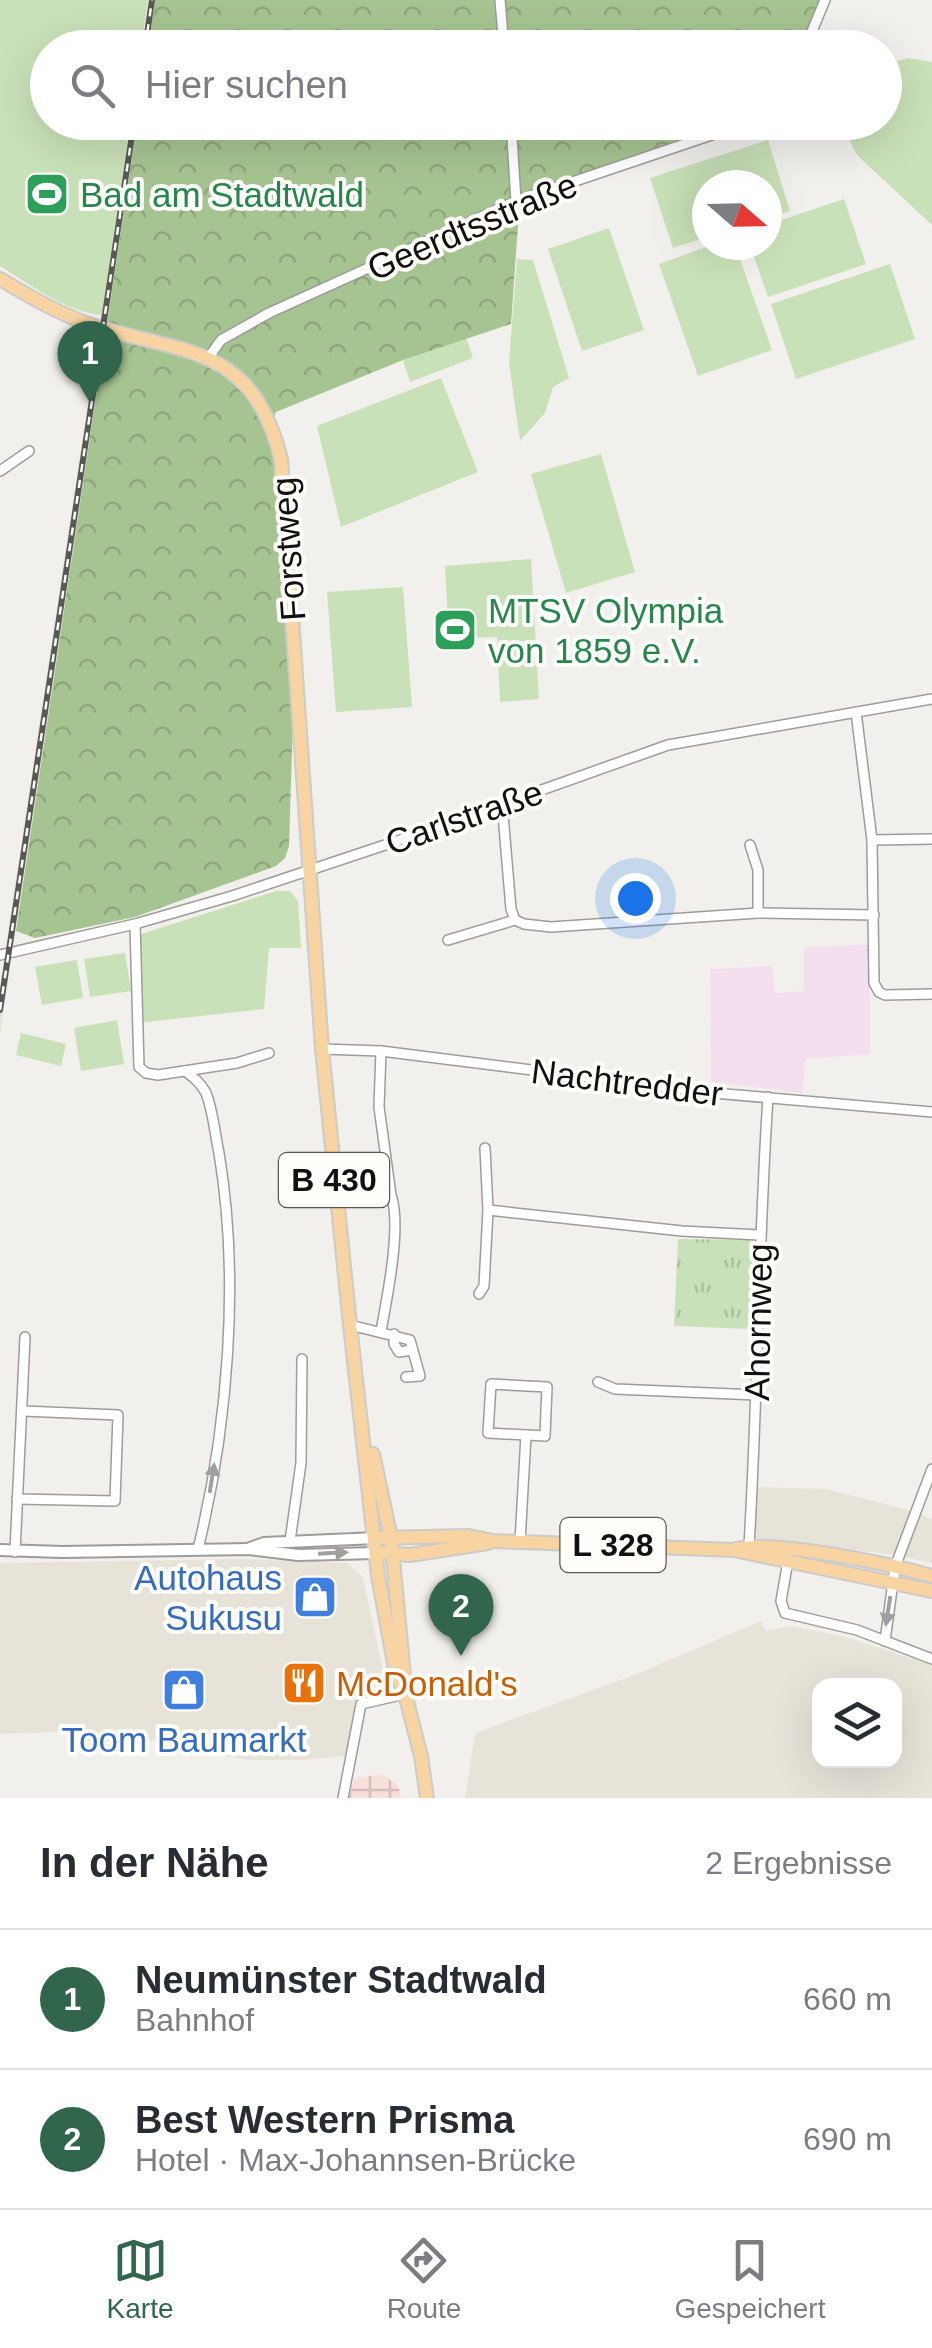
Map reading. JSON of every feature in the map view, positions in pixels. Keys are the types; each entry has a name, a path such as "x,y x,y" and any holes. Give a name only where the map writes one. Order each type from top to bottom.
{"main road":[{"name":"Forstweg","path":"0,278 45,306 209,356 247,385 261,405 275,434 281,459 310,870"},
{"name":"B 430","path":"310,870 322,1050 376,1553 396,1674 406,1694"},
{"name":"B 430","path":"363,1423 391,1538 406,1694 427,1798"},
{"name":"L 328","path":"376,1538 469,1536 493,1542"},
{"name":"L 328","path":"376,1553 437,1552 493,1542 734,1550 788,1561 932,1576"},
{"name":"L 328","path":"734,1550 749,1546 807,1552 894,1574 932,1591"}],"street":[{"path":"500,0 502,30"},
{"path":"812,30 824,0"},
{"path":"512,140 516,201"},
{"name":"Geerdtsstraße","path":"209,356 221,340 269,314 516,201 697,140"},
{"path":"0,471 30,450"},
{"name":"Carlstraße","path":"0,955 135,924 310,870 668,744 932,699"},
{"path":"856,712 872,840 874,983 879,992 932,994"},
{"path":"502,804 510,896 516,920"},
{"path":"872,840 932,838"},
{"path":"750,845 758,870 758,913"},
{"path":"448,940 516,920 551,927 758,913 874,915"},
{"path":"135,924 139,1067 158,1076 236,1063 269,1053"},
{"name":"Nachtredder","path":"322,1050 380,1051 768,1097 932,1112"},
{"path":"380,1051 380,1107 390,1196 396,1208 381,1330"},
{"path":"185,1071 206,1092 222,1174 229,1303 212,1479 198,1550"},
{"name":"Ahornweg","path":"749,1546 757,1395 759,1235 768,1097"},
{"path":"479,1294 484,1286 488,1210 485,1148"},
{"path":"488,1210 682,1231 759,1235"},
{"path":"350,1326 381,1330 410,1340 420,1376 406,1377"},
{"path":"15,1552 25,1338"},
{"path":"290,1541 300,1464 302,1359"},
{"path":"598,1382 615,1389 757,1395"},
{"path":"491,1384 548,1386 545,1436 526,1435 488,1433 491,1384"},
{"path":"17,1499 115,1501 118,1415 22,1411"},
{"path":"520,1542 526,1435"},
{"path":"884,1641 894,1574 932,1469"},
{"path":"249,1548 264,1543 376,1538"},
{"path":"0,1550 249,1548 298,1555 376,1553"},
{"path":"776,1548 788,1561"},
{"path":"788,1561 807,1552"},
{"path":"788,1561 781,1601 784,1613 857,1630 932,1659"},
{"path":"344,1798 362,1704 406,1694"}],"shaded area":[{"path":"127,140 134,140 0,1035 0,984"},
{"path":"869,945 870,1054 805,1059 803,1093 711,1082 710,969 772,966 775,993 804,991 804,947"},
{"path":"752,1487 826,1489 916,1512 932,1519 932,1563 751,1538"},
{"path":"242,1559 347,1563 363,1577 386,1685 356,1694 346,1756 248,1760 219,1755 218,1742 210,1740 79,1741 80,1731 0,1734 0,1563"},
{"path":"761,1621 766,1631 791,1626 846,1637 932,1665 932,1798 465,1798 475,1733 637,1674"},
{"path":"381,1774 398,1785 401,1798 349,1798 354,1779"}],"green space":[{"name":"Bad am Stadtwald","path":"0,0 148,0 144,30 30,30 30,140 128,140 102,315 62,303 0,266"},
{"path":"155,0 825,0 812,30 151,30"},
{"path":"902,60 932,62 932,225 859,157 850,140 902,140"},
{"path":"134,140 699,140 517,201 511,324 403,360 276,412 267,433 277,468 293,718 289,846 285,858 276,866 135,917 35,938 16,931"},
{"path":"768,140 777,170 692,170 692,242 673,248 650,178"},
{"path":"782,185 790,211 782,213"},
{"path":"844,199 866,264 768,297 755,260 782,260 782,220"},
{"path":"609,228 644,330 582,351 548,249"},
{"path":"692,252 692,260 740,260 772,350 698,376 659,264"},
{"path":"517,259 533,260 569,378 553,387 545,413 520,441 509,362"},
{"path":"890,264 915,339 796,379 771,304"},
{"path":"466,337 473,358 410,382 403,360"},
{"path":"441,378 478,472 341,527 317,426"},
{"path":"601,454 635,572 566,593 531,474"},
{"path":"531,559 539,699 500,702 497,637 449,638 445,566"},
{"path":"403,587 412,707 336,712 327,592"},
{"path":"276,891 290,891 298,901 301,948 269,948 264,1009 137,1023 135,936"},
{"path":"125,953 131,991 90,997 84,959"},
{"path":"77,960 83,998 42,1005 35,967"},
{"path":"117,1020 124,1064 81,1071 74,1028"},
{"path":"21,1033 66,1044 61,1066 16,1055"},
{"path":"678,1239 748,1240 755,1245 749,1329 674,1326"}],"railway":[{"path":"148,30 152,0"},
{"path":"0,1010 131,140"}],"place":[{"name":"Bad am Stadtwald","path":"47,194"},
{"name":"Neumünster Stadtwald","path":"90,403"},
{"name":"MTSV Olympia von 1859 e.V.","path":"455,630"},
{"name":"Autohaus Sukusu","path":"315,1597"},
{"name":"Best Western Prisma","path":"461,1656"},
{"name":"McDonald's","path":"304,1683"},
{"name":"Toom Baumarkt","path":"184,1690"}]}
